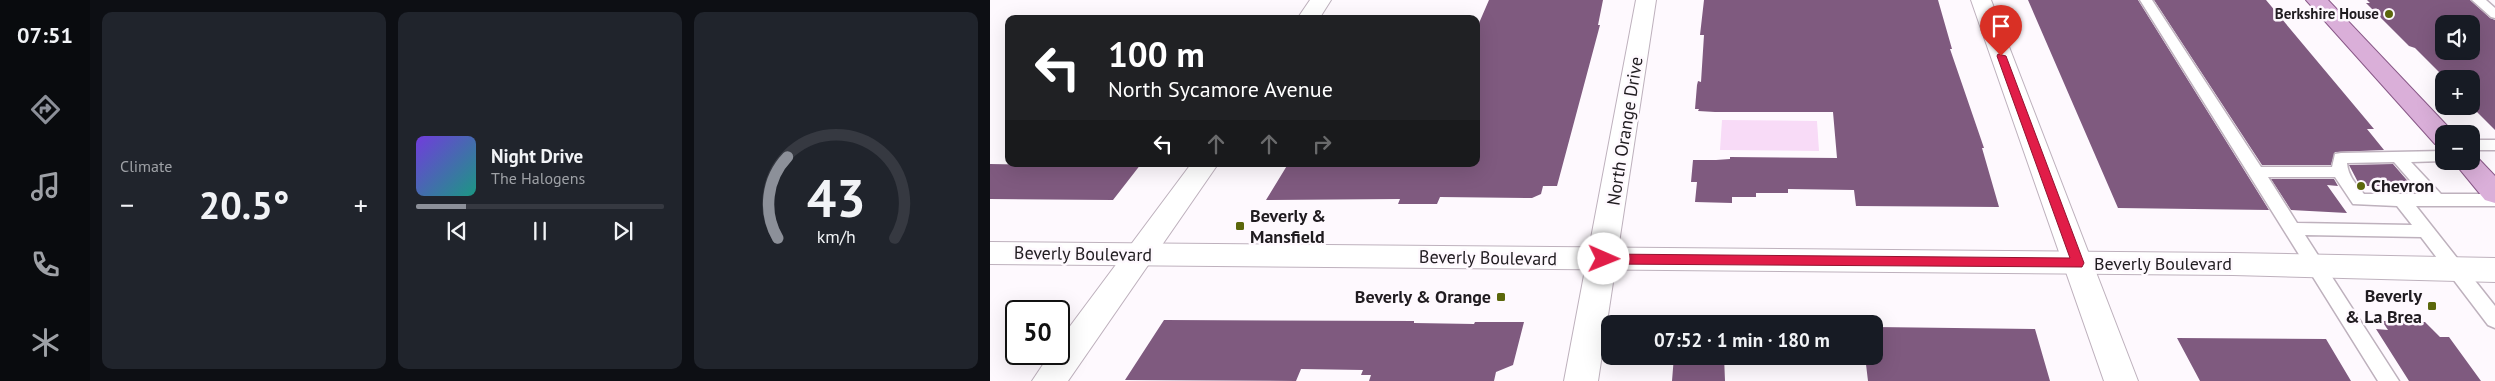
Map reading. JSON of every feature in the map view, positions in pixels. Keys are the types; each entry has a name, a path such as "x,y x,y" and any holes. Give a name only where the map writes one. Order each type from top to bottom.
{"main road":[{"path":"2316,0 2435,128"},
{"path":"2474,170 2495,193"}],"street":[{"path":"1311,15 1321,0"},
{"name":"North Orange Drive","path":"1581,381 1604,259 1646,0"},
{"path":"1981,0 2120,381"},
{"path":"1049,381 1203,167"},
{"name":"Beverly Boulevard","path":"990,253 2078,263 2495,270"}],"lane":[{"path":"2146,0 2389,381"},
{"path":"2478,0 2495,14"},
{"path":"2480,145 2495,145"},
{"path":"2435,156 2341,158 2338,164 2339,172 2359,200 2495,200"},
{"path":"2398,157 2437,200"},
{"path":"2256,172 2339,172"},
{"path":"2402,200 2495,320"},
{"path":"2292,229 2426,231"}],"shaded area":[{"path":"1722,120 1817,121 1819,151 1720,150"}],"building":[{"path":"1489,0 1603,0 1598,25 1600,25 1557,186 1543,186 1541,194 1532,198 1440,197 1437,204 1398,204 1400,199 1266,200 1286,167 1480,167 1480,21"},
{"path":"1704,0 1938,0 1952,49 1950,49 1984,148 1982,148 1999,207 1856,206 1854,190 1788,189 1788,193 1756,193 1756,197 1732,197 1732,203 1695,202 1697,182 1691,182 1693,160 1730,159 1730,157 1837,158 1833,112 1715,112 1698,111 1699,109 1695,109 1697,85 1698,81 1701,82 1704,35 1700,35"},
{"path":"2028,0 2138,0 2269,210 2118,208"},
{"path":"2154,0 2266,0 2374,129 2367,129 2384,150 2335,152 2331,165 2262,165"},
{"path":"2367,0 2470,0 2490,18 2495,20 2495,130 2480,115 2480,70 2437,70 2415,48 2409,46 2366,3 2370,3"},
{"path":"990,164 1005,164 1005,167 1139,167 1113,200 990,199"},
{"path":"2393,164 2412,186 2360,186 2349,165"},
{"path":"2271,179 2334,179 2338,186 2327,185 2347,213 2291,210"},
{"path":"1164,320 1414,321 1414,323 1474,324 1475,322 1524,322 1513,365 1496,372 1494,381 1369,381 1371,375 1361,375 1363,370 1301,369 1296,381 1125,380"},
{"path":"2382,321 2425,322 2440,337 2449,337 2481,381 2409,381 2376,329 2388,330"},
{"path":"1883,327 2035,329 2050,381 1868,381 1866,365 1883,365"},
{"path":"2177,338 2326,339 2351,381 2200,381"},
{"path":"1673,365 1724,365 1725,381 1672,381"}],"place":[{"name":"Berkshire House","path":"2389,14"},
{"name":"Chevron","path":"2361,186"},
{"name":"Beverly & Mansfield","path":"1240,226"},
{"name":"Beverly & Orange","path":"1501,297"},
{"name":"Beverly & La Brea","path":"2432,306"}],"route":[{"path":"1604,259 2078,263 2001,56"}]}
